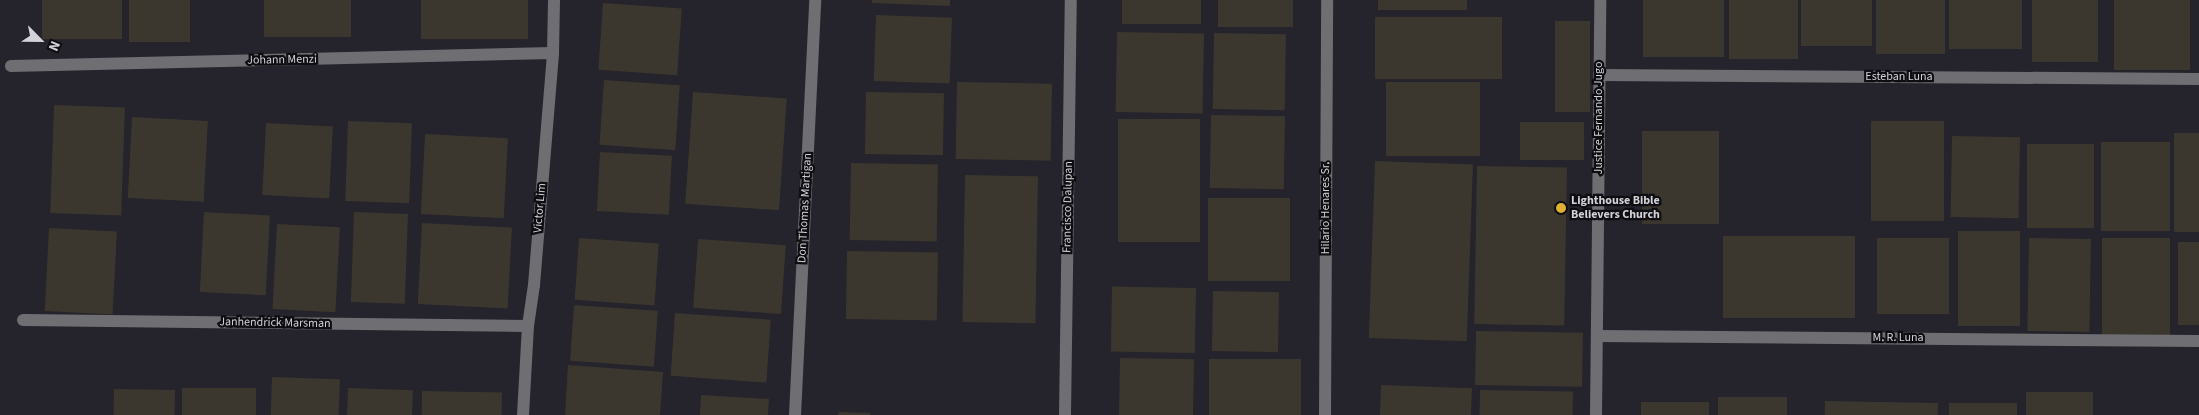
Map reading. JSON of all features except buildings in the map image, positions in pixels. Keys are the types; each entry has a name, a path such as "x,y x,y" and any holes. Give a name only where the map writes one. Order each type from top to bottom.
{"street":[{"name":"Victor Lim","path":"523,415 528,326 534,285 554,53 554,0"},
{"name":"Don Thomas Martigan","path":"795,415 815,0"},
{"name":"Francisco Dalupan","path":"1065,415 1071,0"},
{"name":"Hilario Henares Sr.","path":"1325,415 1327,0"},
{"name":"Justice Fernando Jugo","path":"1596,415 1600,0"},
{"name":"Johann Menzi","path":"11,66 554,53"},
{"name":"Esteban Luna","path":"1599,74 2199,79"},
{"name":"Janhendrick Marsman","path":"22,320 528,326"},
{"name":"M. R. Luna","path":"1597,336 2199,341"}],"place":[{"name":"Lighthouse Bible Believers Church","path":"1561,208"}]}
